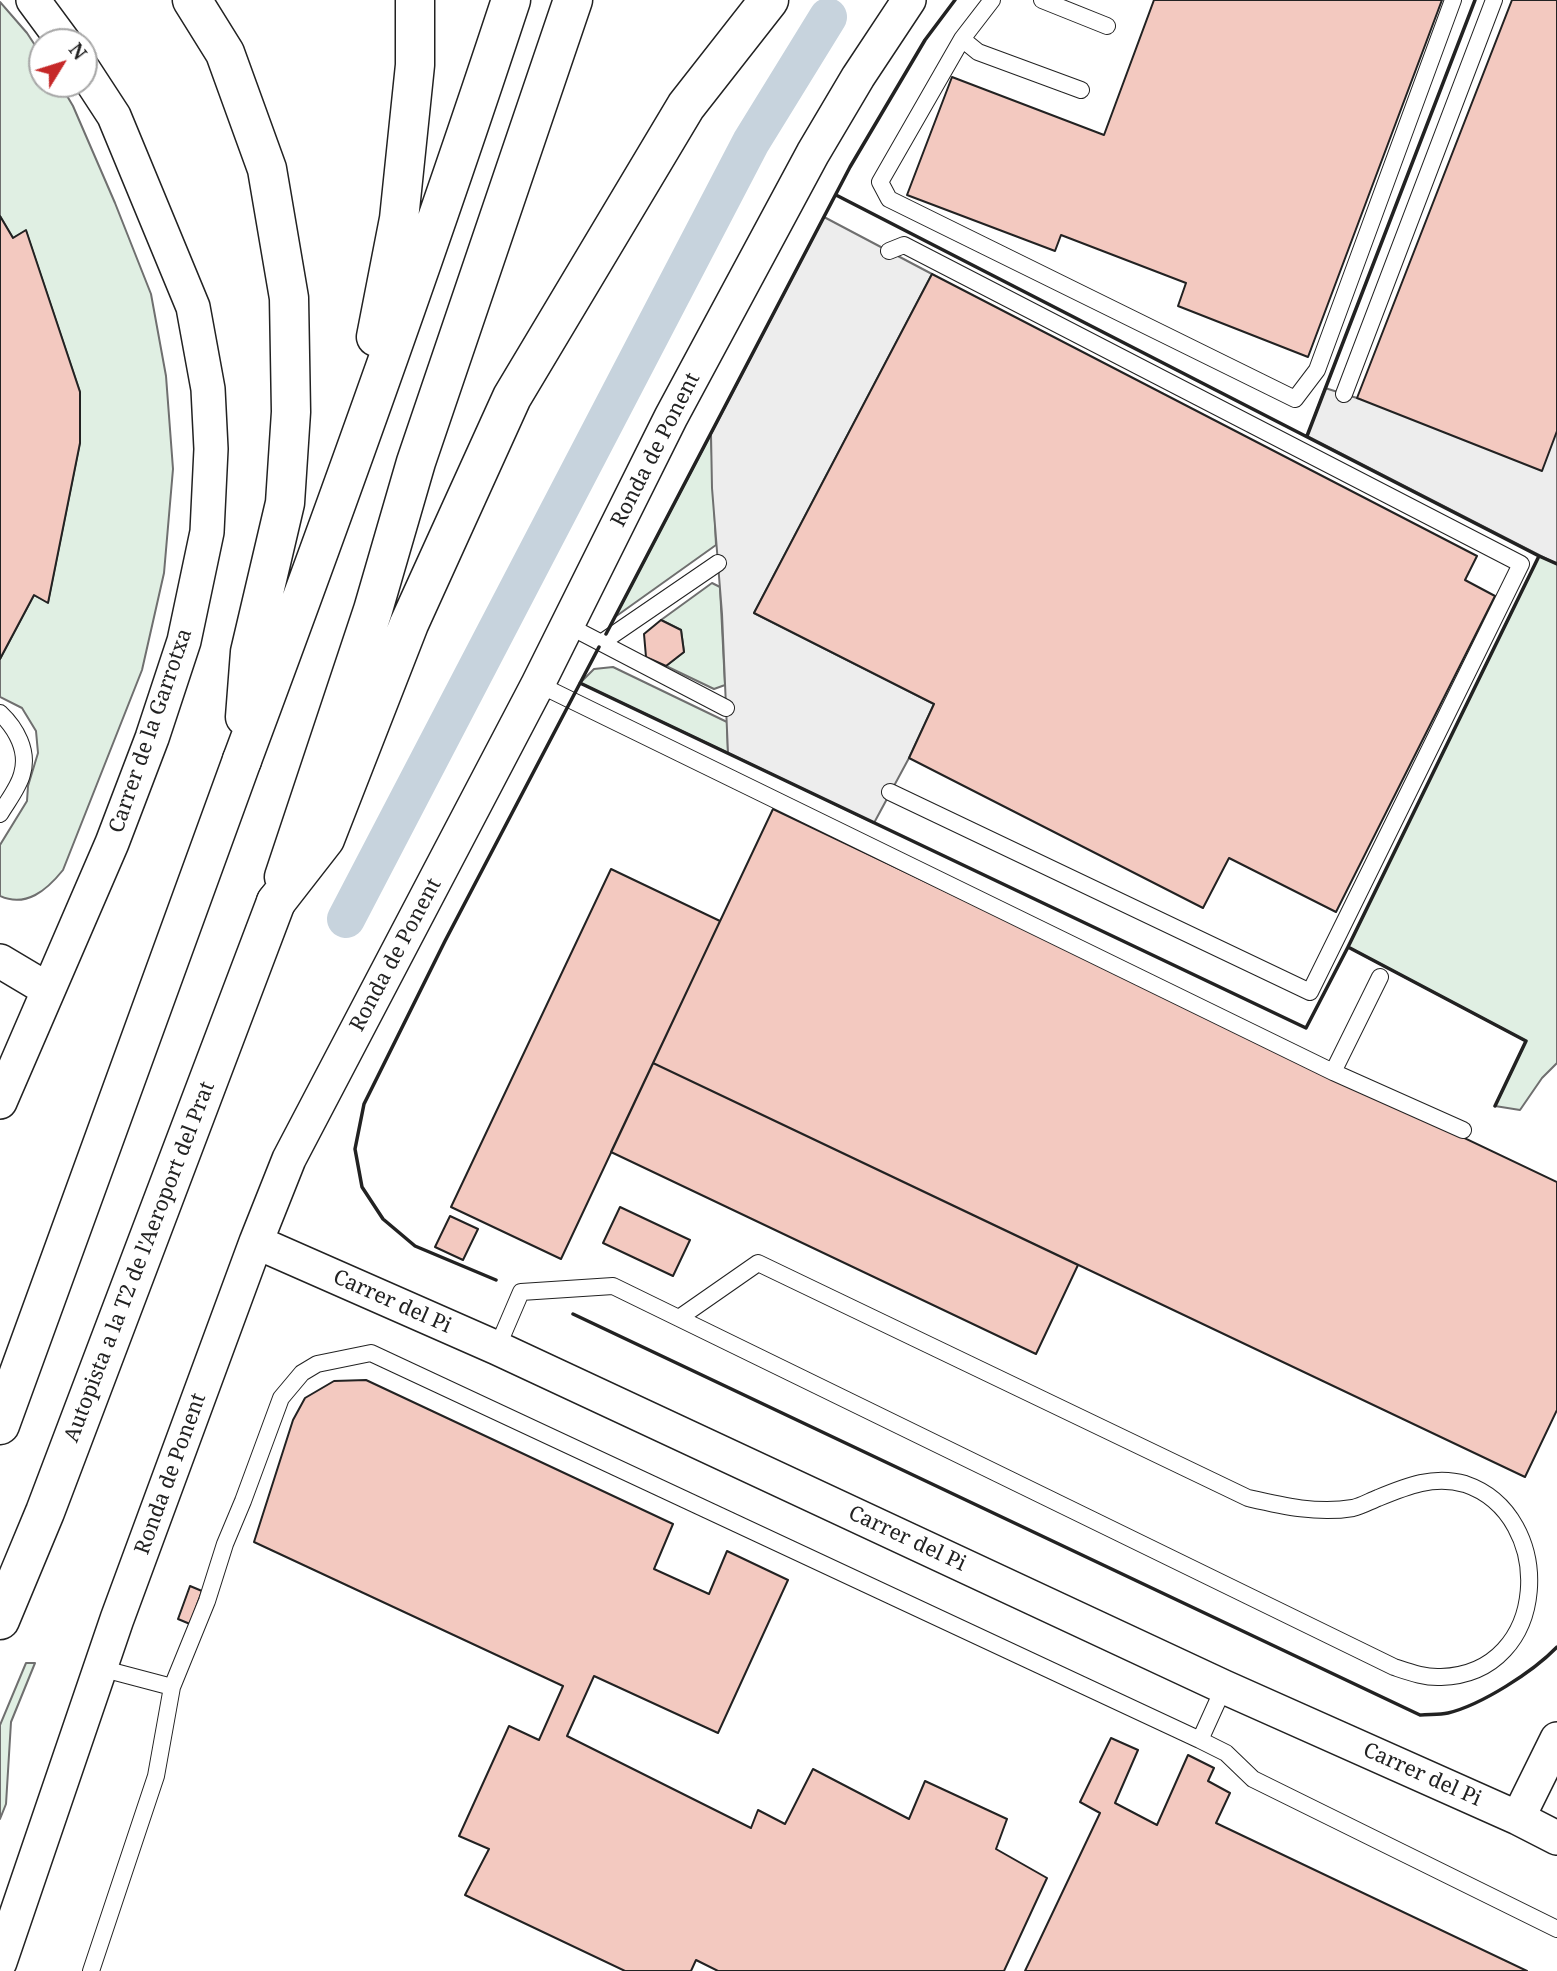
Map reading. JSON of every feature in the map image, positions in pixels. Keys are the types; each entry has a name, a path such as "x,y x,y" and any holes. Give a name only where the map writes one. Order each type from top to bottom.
{"highway":[{"path":"192,0 225,53 267,169 289,298 291,412 285,503 250,652 242,760"},
{"path":"352,467 398,219 415,65 415,0"},
{"path":"0,1425 242,760 352,467 511,0"},
{"path":"276,902 373,610 424,437 572,0"},
{"path":"276,902 325,839 409,624 512,397 686,106 769,0"},
{"name":"Autopista a la T2 de l'Aeroport del Prat","path":"0,1620 79,1423 276,902"}],"street":[{"path":"33,0 54,28"},
{"name":"Ronda de Ponent","path":"0,1962 100,1668 256,1242 289,1160 538,684 671,417 813,153 858,77 909,0"},
{"name":"Carrer de la Garrotxa","path":"0,1102 112,843 152,738 184,641 207,532 211,449 208,389 193,307 114,116 98,92"},
{"path":"0,961 47,989"},
{"name":"Carrer del Pi","path":"256,1242 496,1348 1224,1687 1518,1818 1557,1838"},
{"path":"1518,1818 1557,1739"}],"lane":[{"path":"992,0 962,39 880,182 889,199 1295,398 1317,370 1453,0"},
{"path":"1042,0 1107,26"},
{"path":"1344,394 1494,0"},
{"path":"962,39 978,52 1081,90"},
{"path":"889,251 904,245 1521,564 1310,992 890,793"},
{"path":"601,643 718,563"},
{"path":"567,625 726,708"},
{"path":"538,684 1333,1072 1463,1130"},
{"path":"0,713 12,725 23,747 23,774 0,814"},
{"path":"1333,1072 1380,977"},
{"path":"496,1348 521,1292 613,1286 1394,1667 1417,1675 1441,1677 1465,1673 1487,1664 1504,1651 1519,1635 1529,1616 1535,1594 1536,1572 1532,1550 1523,1530 1508,1510 1489,1495 1466,1484 1442,1480 1417,1482 1354,1508 1301,1510 1248,1499 758,1263 680,1318"},
{"path":"91,1971 156,1776 172,1687 207,1601 225,1544 281,1398 302,1373 317,1364 371,1353 1226,1753 1253,1779 1557,1929"},
{"path":"100,1668 172,1687"},
{"path":"1199,1740 1224,1687"}],"green space":[{"path":"0,2 28,35 28,98 68,98 115,203 151,294 166,376 173,469 164,573 142,670 63,870 43,890 19,900 0,896 0,845 27,801 28,786 38,753 36,731 22,708 0,697 0,659 34,595 48,602 80,442 80,392 26,231 13,238 0,216"},
{"path":"711,434 716,545 615,617"},
{"path":"1539,556 1557,564 1557,1063 1542,1078 1520,1110 1495,1106 1526,1041 1348,947"},
{"path":"712,583 720,587 725,685 714,689 666,666 684,652 681,630 661,620"},
{"path":"613,667 727,722 728,753 580,683 594,669"},
{"path":"26,1663 35,1663 11,1722 6,1804 0,1819 0,1725"}],"shaded area":[{"path":"824,217 932,274 754,613 934,704 874,823 728,753 711,434"},
{"path":"1325,388 1357,398 1557,431 1557,564 1307,436"}],"building":[{"path":"1154,0 1442,0 1308,357 1178,306 1186,283 1061,235 1055,251 907,195 952,77 1104,135"},
{"path":"1512,0 1557,0 1557,431 1542,471 1357,398"},
{"path":"0,216 13,238 26,230 80,392 80,443 48,603 34,595 0,659"},
{"path":"932,274 1477,556 1465,580 1495,596 1336,912 1229,858 1203,908 909,758 934,704 754,613"},
{"path":"661,620 681,630 684,652 666,666 646,657 644,634"},
{"path":"773,809 1557,1182 1557,1410 1525,1477 653,1063"},
{"path":"611,869 720,921 561,1259 451,1207"},
{"path":"653,1063 1078,1265 1036,1354 611,1152"},
{"path":"620,1207 690,1240 673,1276 603,1243"},
{"path":"450,1216 478,1229 463,1260 435,1247"},
{"path":"366,1380 673,1524 654,1569 709,1594 727,1551 788,1580 718,1733 594,1676 567,1736 751,1828 758,1810 785,1824 813,1769 909,1819 925,1781 1007,1819 996,1849 1047,1878 1004,1971 718,1971 696,1960 691,1971 625,1971 465,1895 489,1849 459,1836 509,1726 539,1740 563,1686 254,1542 293,1420 305,1398 334,1381"},
{"path":"190,1586 202,1591 190,1624 178,1619"},
{"path":"1111,1738 1138,1750 1115,1803 1157,1825 1188,1755 1214,1768 1208,1781 1230,1793 1216,1823 1527,1971 1025,1971 1100,1813 1080,1802"}],"waterway":[{"path":"346,919 751,142 828,17"}],"wall":[{"path":"606,634 850,167 925,40 955,0"},
{"path":"1307,436 1475,0"},
{"path":"836,195 1539,556 1348,947"},
{"path":"1539,556 1557,564"},
{"path":"496,1280 415,1246 383,1219 362,1187 355,1149 364,1104 445,941 599,647"},
{"path":"580,683 1306,1028 1348,947 1526,1041 1495,1106"},
{"path":"573,1314 1420,1715 1448,1713 1476,1703 1521,1677 1557,1647"}]}
